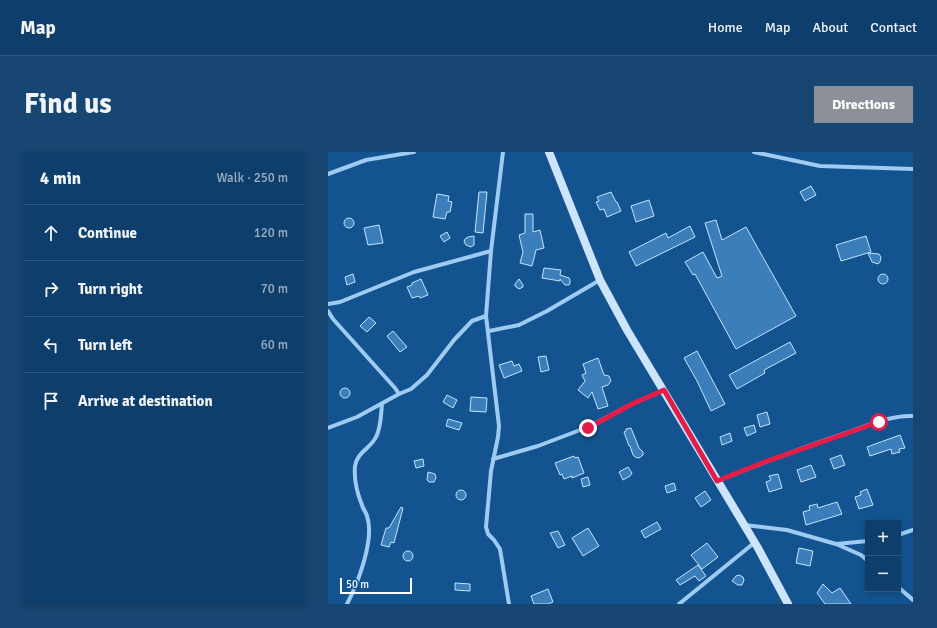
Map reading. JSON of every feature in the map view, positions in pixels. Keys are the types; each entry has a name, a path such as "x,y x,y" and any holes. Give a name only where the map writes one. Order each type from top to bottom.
{"street":[{"path":"328,174 366,160 414,152"},
{"path":"502,152 491,251 486,316 499,426 498,437 492,459 486,526 488,534 500,548 509,604"},
{"path":"549,152 600,280 627,330 744,525 788,604"},
{"path":"754,152 820,166 913,169"},
{"path":"328,304 340,302 414,272 491,251"},
{"path":"488,331 519,325 547,311 600,280"},
{"path":"328,311 333,320 395,388 398,394"},
{"path":"328,428 357,417 411,388 427,375 454,340 472,321 486,316"},
{"path":"492,459 538,446 588,428 632,404 664,390"},
{"path":"348,604 367,551 369,528 368,516 362,505 357,490 355,468 356,461 361,453 376,439 379,432 382,404"},
{"path":"717,481 762,463 879,422 901,416 913,416"},
{"path":"744,525 787,530 836,544 861,555 865,559"},
{"path":"901,535 913,530"},
{"path":"836,544 865,541"},
{"path":"679,604 754,543"},
{"path":"901,590 913,600"}],"building":[{"path":"811,186 816,195 805,201 800,192"},
{"path":"479,192 487,192 483,233 475,232"},
{"path":"611,192 621,211 607,217 604,209 600,210 596,202 599,201 597,197"},
{"path":"437,194 449,196 448,201 452,202 450,212 447,212 445,219 433,217"},
{"path":"649,200 654,216 636,222 631,206"},
{"path":"525,214 533,214 533,232 540,230 544,248 536,250 532,266 520,263 523,252 519,235 525,233"},
{"path":"347,218 351,218 353,219 353,227 347,228 344,225 344,221"},
{"path":"716,220 722,240 746,227 796,316 736,349 695,274 693,275 685,262 703,252 717,278 722,276 705,223"},
{"path":"379,225 383,243 368,245 364,228"},
{"path":"690,226 695,237 636,266 629,252 666,233 668,238"},
{"path":"447,232 450,238 444,242 440,236"},
{"path":"474,236 474,245 471,247 466,245 464,242 465,239"},
{"path":"866,236 871,252 841,261 836,245"},
{"path":"868,253 879,254 881,257 880,262 878,264 872,262"},
{"path":"544,268 561,270 560,275 569,278 569,285 565,285 560,279 560,281 542,278"},
{"path":"353,274 355,282 347,285 345,277"},
{"path":"881,274 885,274 887,275 887,283 881,284 878,281 878,277"},
{"path":"421,279 428,295 420,298 419,296 412,298 407,287"},
{"path":"519,279 523,287 519,289 515,286 515,284"},
{"path":"369,317 376,323 367,332 360,326"},
{"path":"393,331 407,347 400,352 387,336"},
{"path":"790,342 796,353 764,370 765,373 737,389 729,375"},
{"path":"697,351 725,404 711,411 684,358"},
{"path":"546,356 549,370 541,372 538,357"},
{"path":"598,358 604,375 609,376 611,381 608,385 602,387 608,406 598,409 592,392 588,398 578,390 585,381 582,375 586,373 583,364"},
{"path":"512,361 514,366 519,364 522,371 504,378 499,365"},
{"path":"343,388 347,388 349,389 349,397 343,398 340,395 340,391"},
{"path":"447,395 457,400 453,408 443,402"},
{"path":"471,397 487,398 486,412 470,411"},
{"path":"767,412 770,424 760,427 757,415"},
{"path":"448,419 462,423 459,430 446,426"},
{"path":"754,425 756,432 747,436 744,428"},
{"path":"631,428 639,448 643,452 643,455 639,458 633,455 624,432 626,429"},
{"path":"730,433 732,441 722,445 720,437"},
{"path":"900,435 905,448 899,449 900,452 892,454 891,449 870,456 867,447"},
{"path":"841,455 845,465 834,469 830,459"},
{"path":"574,456 575,458 578,457 584,473 572,478 572,476 564,479 562,474 560,475 555,463"},
{"path":"423,459 424,466 416,468 414,461"},
{"path":"811,465 816,477 801,482 797,470"},
{"path":"628,467 632,473 623,480 619,472"},
{"path":"428,472 435,474 436,478 434,482 429,482 427,480"},
{"path":"778,474 782,488 769,492 766,482 771,480 769,476"},
{"path":"588,477 590,485 583,487 581,479"},
{"path":"674,483 676,490 667,493 665,486"},
{"path":"867,489 873,505 859,509 855,497 861,495 860,492"},
{"path":"459,490 463,490 465,491 465,499 459,500 456,497 456,493"},
{"path":"705,491 711,500 701,507 695,498"},
{"path":"837,502 842,514 806,525 803,512 810,510 809,506 817,504 818,508"},
{"path":"401,507 403,508 394,543 391,542 389,547 381,545 386,528 389,528"},
{"path":"657,522 661,529 645,538 641,531"},
{"path":"588,528 599,546 583,556 572,538"},
{"path":"558,531 565,545 558,548 550,533"},
{"path":"707,543 718,557 702,569 691,555"},
{"path":"799,548 813,551 810,566 796,563"},
{"path":"406,551 410,551 412,552 412,560 406,561 403,558 403,554"},
{"path":"698,565 706,576 699,581 695,576 680,585 676,580"},
{"path":"739,575 743,577 744,580 742,585 738,585 732,581"},
{"path":"455,583 470,584 470,591 455,590"},
{"path":"823,584 832,593 840,588 851,604 825,604 817,593"},
{"path":"548,589 553,602 548,604 534,604 531,596"}],"route":[{"path":"588,428 632,404 664,390 717,481 762,463 879,422"}]}
